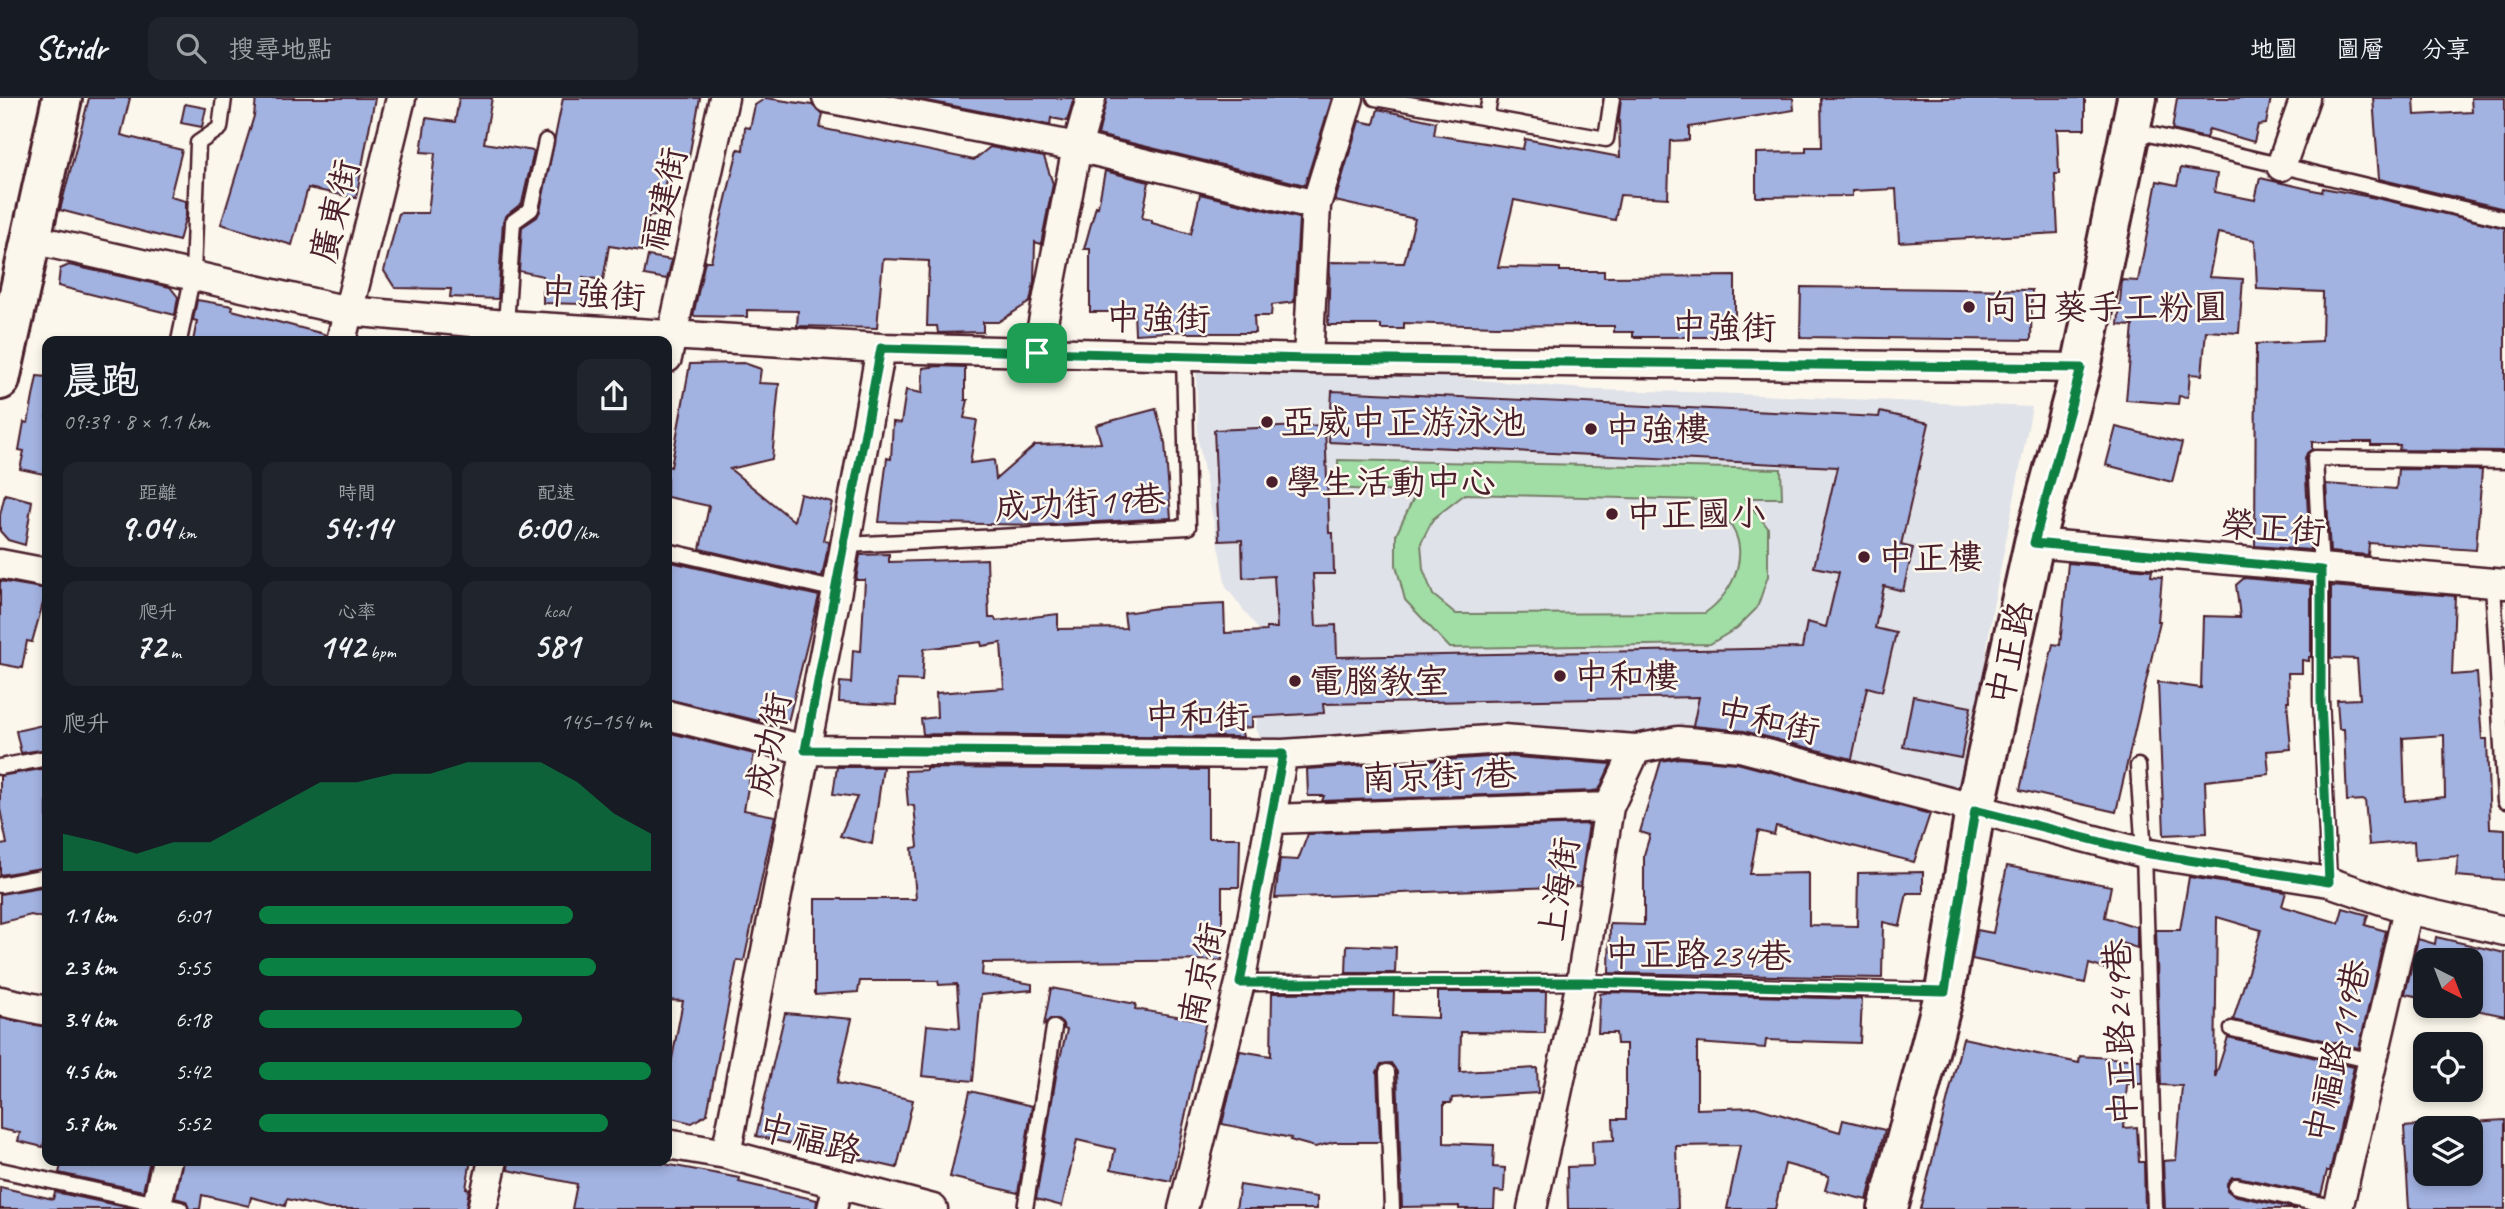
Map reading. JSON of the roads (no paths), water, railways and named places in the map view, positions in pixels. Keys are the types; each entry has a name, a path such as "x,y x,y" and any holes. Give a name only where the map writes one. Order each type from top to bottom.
{"main road":[{"path":"0,380 62,98"},
{"name":"中正路","path":"1888,1209 1945,991 1975,810 2034,543 2081,368 2134,114"}],"street":[{"name":"廣東街","path":"342,336 401,98"},
{"name":"福建街","path":"671,336 724,98"},
{"path":"827,98 873,102 1077,147 1316,205"},
{"path":"1037,353 1077,147 1091,98"},
{"path":"1308,359 1316,205 1349,98"},
{"path":"2281,166 2305,98"},
{"name":"中強街","path":"32,239 348,311 584,336"},
{"name":"中強街","path":"672,347 881,348 1308,359 2081,368"},
{"name":"成功街","path":"726,1154 837,590 881,348"},
{"name":"榮正街","path":"2034,543 2499,584"},
{"path":"0,564 42,572"},
{"name":"中和街","path":"672,716 805,750 1283,754 1503,739 1636,750 1678,741 1740,747 2144,853 2329,882 2409,909 2505,931"},
{"name":"上海街","path":"1532,1209 1581,982 1609,807 1636,750"},
{"name":"南京街","path":"1183,1209 1240,983 1283,754"},
{"name":"南京街1巷","path":"1272,819 1609,807"},
{"name":"中福路119巷","path":"2338,1209 2409,909"},
{"path":"0,1001 42,1011"},
{"name":"中福路","path":"672,1145 726,1154 835,1197 933,1209"},
{"path":"164,1208 167,1166"},
{"path":"482,1209 492,1166"}],"lane":[{"path":"180,336 193,274 198,143 220,128 224,98"},
{"path":"1375,98 1606,139 1612,98"},
{"path":"1486,118 1490,98"},
{"path":"2134,114 2281,166 2505,219"},
{"path":"506,326 513,222 531,209 546,141"},
{"name":"成功街19巷","path":"845,545 1188,527 1184,355"},
{"path":"2329,882 2321,700 2321,570 2315,458 2505,460"},
{"path":"672,552 837,590"},
{"path":"2499,584 2505,801"},
{"path":"0,767 42,759"},
{"name":"中正路249巷","path":"2138,766 2144,853 2155,1209"},
{"path":"0,885 42,877"},
{"name":"中正路234巷","path":"1240,983 1581,982 1945,991"},
{"path":"1025,1209 1054,1028"},
{"path":"2232,1029 2373,1061"},
{"path":"1387,1072 1392,1209"},
{"path":"0,1170 164,1208"},
{"path":"2236,1186 2338,1209"}],"place":[{"name":"向日葵手工粉圓","path":"1969,307"},
{"name":"亞威中正游泳池","path":"1267,422"},
{"name":"中強樓","path":"1591,429"},
{"name":"學生活動中心","path":"1272,482"},
{"name":"中正國小","path":"1612,514"},
{"name":"中正樓","path":"1864,557"},
{"name":"中和樓","path":"1560,676"},
{"name":"電腦教室","path":"1295,681"}]}
